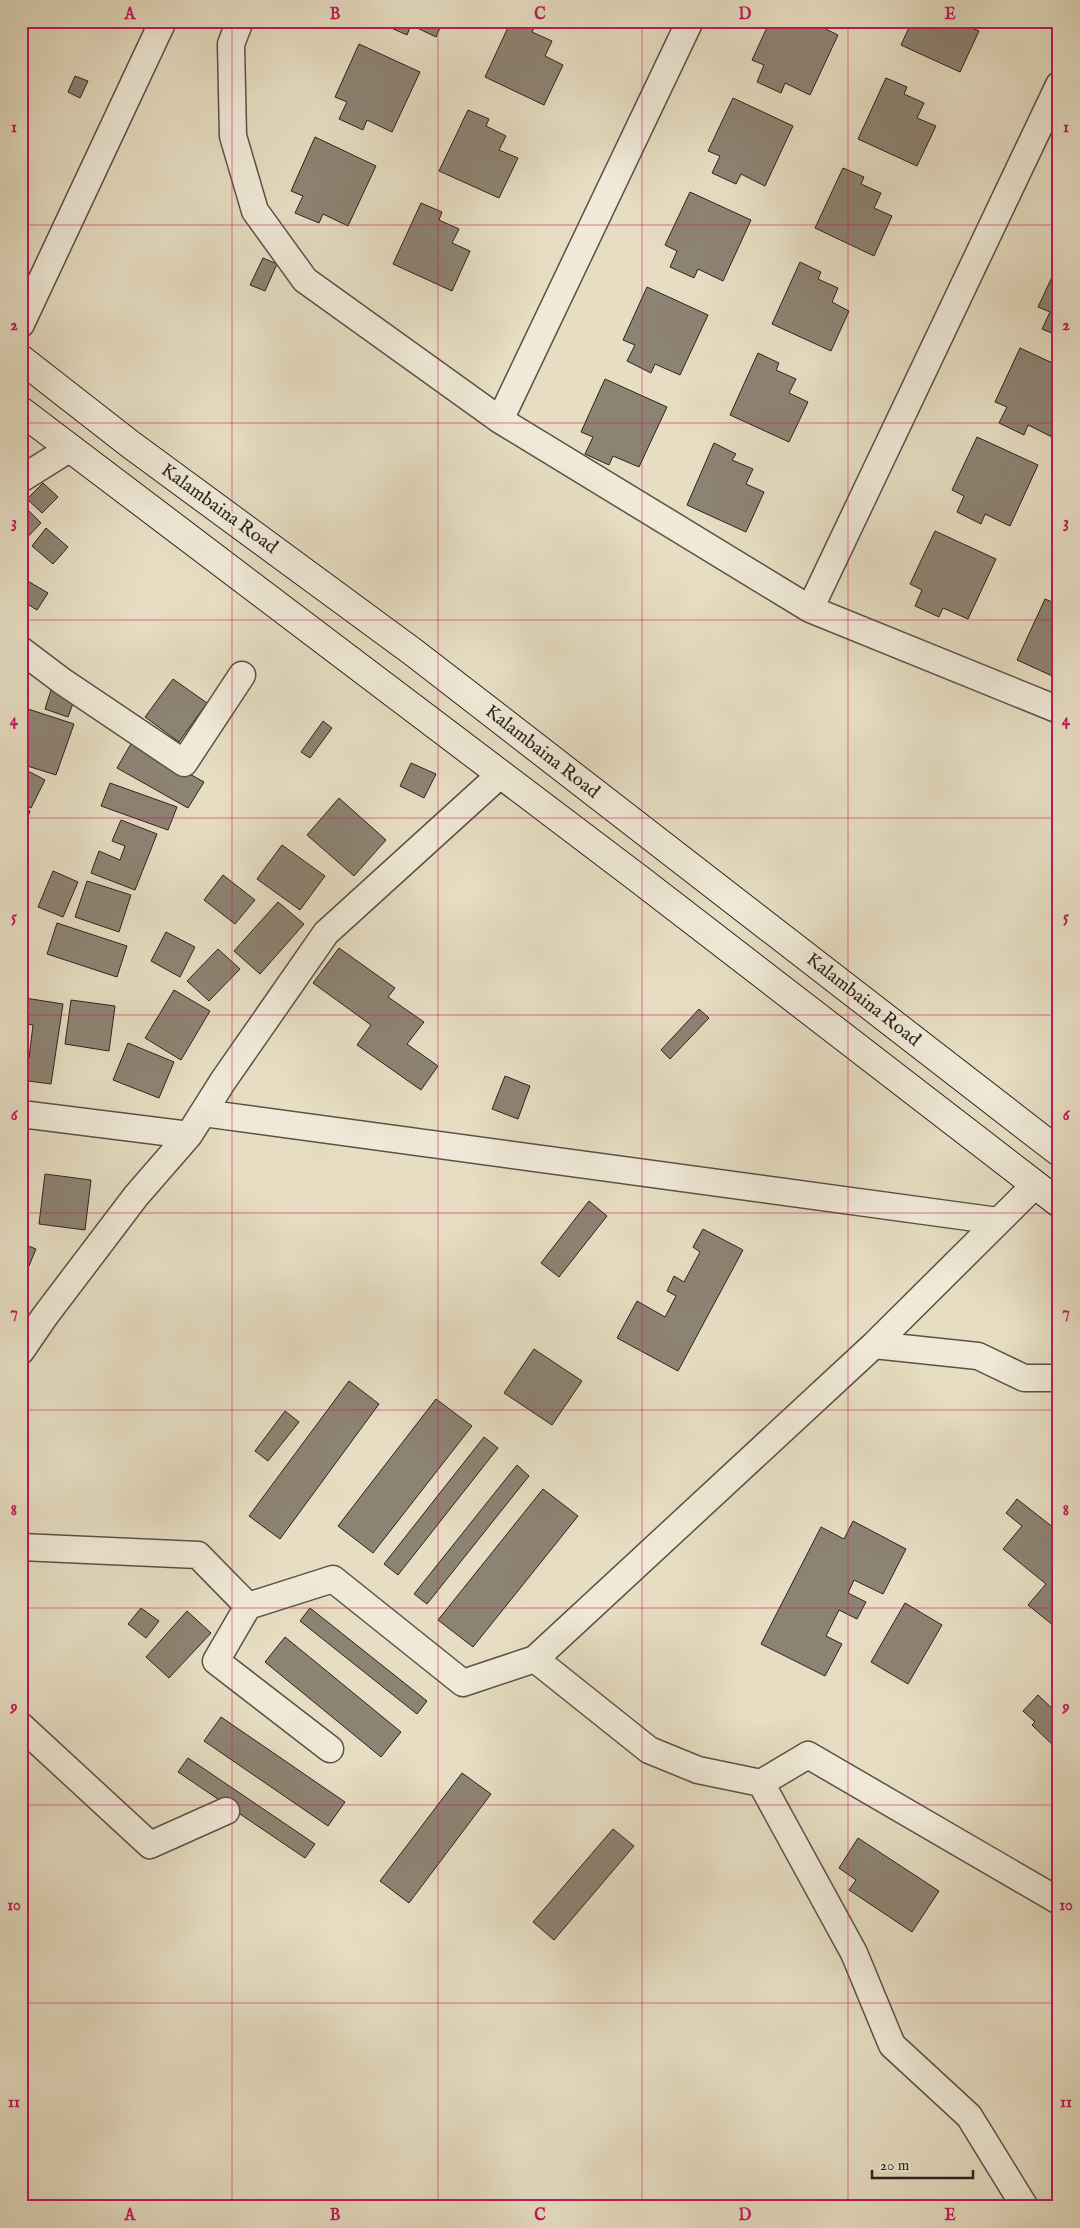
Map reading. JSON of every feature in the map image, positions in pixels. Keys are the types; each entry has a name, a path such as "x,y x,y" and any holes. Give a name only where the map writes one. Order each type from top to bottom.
{"main road":[{"name":"Kalambaina Road","path":"21,359 138,450 420,658 1059,1152"},
{"path":"21,411 639,878 1059,1203"}],"street":[{"path":"21,324 163,21"},
{"path":"240,21 231,44 233,136 255,211 305,280 500,420 810,609 1059,710"},
{"path":"500,420 690,21"},
{"path":"810,609 1059,85"},
{"path":"21,479 69,449"},
{"path":"21,650 62,682 184,763 242,675"},
{"path":"21,1351 45,1316 136,1196 196,1124 326,933 501,774"},
{"path":"21,1114 196,1124 998,1221"},
{"path":"330,1749 216,1661 248,1606 333,1579 463,1684 535,1659 874,1344 1034,1185"},
{"path":"874,1344 978,1356 1024,1378 1059,1378"},
{"path":"21,1547 198,1555 248,1606"},
{"path":"535,1659 649,1750 698,1770 760,1783 808,1755 1059,1901"},
{"path":"21,1726 150,1846 226,1811"},
{"path":"760,1783 854,1953 892,2045 969,2116 1026,2207"}],"building":[{"path":"383,21 443,21 436,37 411,25 407,35 382,24"},
{"path":"511,21 525,21 535,26 532,32 552,41 545,56 563,65 544,105 485,77"},
{"path":"770,21 809,21 838,35 810,95 785,83 781,93 757,82 764,65 752,60"},
{"path":"912,21 962,21 961,23 979,31 960,72 901,45"},
{"path":"359,44 420,72 392,132 367,120 363,130 339,119 347,102 335,97"},
{"path":"75,76 88,81 80,98 68,92"},
{"path":"886,78 907,87 904,94 924,103 917,118 936,126 917,166 858,139"},
{"path":"733,98 793,126 765,186 741,174 736,184 712,173 720,156 708,151"},
{"path":"468,110 489,119 486,126 506,136 499,150 518,158 499,198 439,171"},
{"path":"315,137 376,166 348,226 323,214 319,223 295,213 303,196 291,191"},
{"path":"843,168 864,177 861,184 881,193 874,208 892,216 874,256 815,228"},
{"path":"690,192 751,220 723,281 698,269 694,278 670,267 677,251 665,245"},
{"path":"421,203 442,212 439,220 459,229 452,243 470,251 452,291 393,264"},
{"path":"263,258 277,264 265,291 250,285"},
{"path":"800,262 821,272 818,279 838,288 832,302 849,311 831,351 772,324"},
{"path":"1059,262 1059,336 1042,329 1050,312 1038,307"},
{"path":"647,287 708,315 680,375 655,364 651,373 627,361 635,345 623,340"},
{"path":"1020,348 1059,366 1059,423 1052,437 1028,425 1024,435 999,423 1007,407 995,402"},
{"path":"758,353 779,363 776,370 796,379 789,393 808,402 789,442 730,415"},
{"path":"605,379 667,407 639,467 613,456 609,465 585,454 593,437 581,432"},
{"path":"977,437 1038,465 1010,526 985,514 981,524 957,512 964,496 952,490"},
{"path":"714,443 736,454 732,460 753,469 746,484 764,492 746,532 687,505"},
{"path":"43,483 58,497 42,513 27,499"},
{"path":"24,506 41,523 21,544 21,509"},
{"path":"46,528 68,547 53,564 32,546"},
{"path":"935,531 996,559 968,619 943,608 939,617 915,606 922,590 910,584"},
{"path":"21,577 48,593 37,610 21,600"},
{"path":"1045,599 1059,605 1059,679 1017,660"},
{"path":"173,679 207,703 179,742 145,717"},
{"path":"21,687 29,692 21,705"},
{"path":"51,690 75,698 68,717 45,709"},
{"path":"28,709 74,724 56,775 21,764 21,730"},
{"path":"323,721 332,728 310,758 301,752"},
{"path":"132,742 204,782 188,808 117,768"},
{"path":"411,763 436,774 424,798 400,786"},
{"path":"28,771 45,780 31,808 21,803 21,785"},
{"path":"110,783 177,807 168,830 101,806"},
{"path":"339,798 386,840 354,876 307,835"},
{"path":"21,808 30,811 21,838"},
{"path":"121,820 157,834 135,890 91,873 99,851 120,860 125,846 112,841"},
{"path":"282,845 325,876 300,910 257,879"},
{"path":"53,871 78,882 63,917 38,907"},
{"path":"223,875 255,900 235,924 204,900"},
{"path":"87,881 131,895 119,932 75,917"},
{"path":"278,902 304,924 260,974 234,951"},
{"path":"57,923 127,946 117,977 47,954"},
{"path":"166,932 195,947 180,977 151,961"},
{"path":"339,948 395,988 388,997 424,1022 407,1044 438,1066 421,1090 357,1045 371,1025 313,983"},
{"path":"218,949 240,969 209,1001 187,981"},
{"path":"174,990 210,1011 181,1060 145,1038"},
{"path":"25,998 63,1004 51,1084 21,1080 21,1056 29,1058 33,1025 21,1023"},
{"path":"71,1000 115,1006 109,1051 65,1044"},
{"path":"699,1009 709,1018 670,1059 661,1050"},
{"path":"128,1043 174,1062 159,1098 113,1080"},
{"path":"505,1076 530,1086 518,1119 492,1109"},
{"path":"45,1174 91,1180 85,1230 39,1224"},
{"path":"589,1201 607,1216 559,1277 541,1263"},
{"path":"703,1229 743,1250 678,1371 617,1338 637,1301 665,1317 676,1296 667,1291 674,1276 684,1282 700,1252 693,1247"},
{"path":"21,1243 36,1249 21,1285"},
{"path":"534,1349 582,1381 552,1425 504,1393"},
{"path":"349,1381 379,1404 280,1539 249,1516"},
{"path":"436,1399 472,1426 373,1553 338,1526"},
{"path":"285,1411 299,1422 268,1461 255,1451"},
{"path":"484,1437 498,1448 398,1575 384,1564"},
{"path":"517,1465 529,1476 427,1604 414,1594"},
{"path":"543,1489 578,1516 473,1647 438,1620"},
{"path":"1017,1499 1059,1532 1059,1630 1028,1605 1046,1584 1003,1549 1022,1526 1006,1513"},
{"path":"853,1521 906,1549 883,1594 854,1580 848,1593 866,1602 857,1619 839,1610 826,1636 842,1644 825,1676 761,1644 821,1527 844,1539"},
{"path":"905,1603 942,1625 908,1684 871,1662"},
{"path":"141,1608 159,1621 146,1638 128,1624"},
{"path":"310,1608 427,1701 417,1714 300,1621"},
{"path":"187,1611 211,1633 169,1678 146,1657"},
{"path":"285,1637 401,1732 381,1757 265,1662"},
{"path":"1038,1695 1059,1715 1059,1751 1032,1725 1035,1722 1023,1711"},
{"path":"221,1717 345,1802 328,1826 204,1741"},
{"path":"188,1758 315,1844 305,1858 178,1772"},
{"path":"462,1773 491,1794 409,1903 380,1881"},
{"path":"613,1829 634,1846 554,1940 533,1922"},
{"path":"858,1838 939,1891 912,1932 849,1890 856,1880 839,1868"}]}
